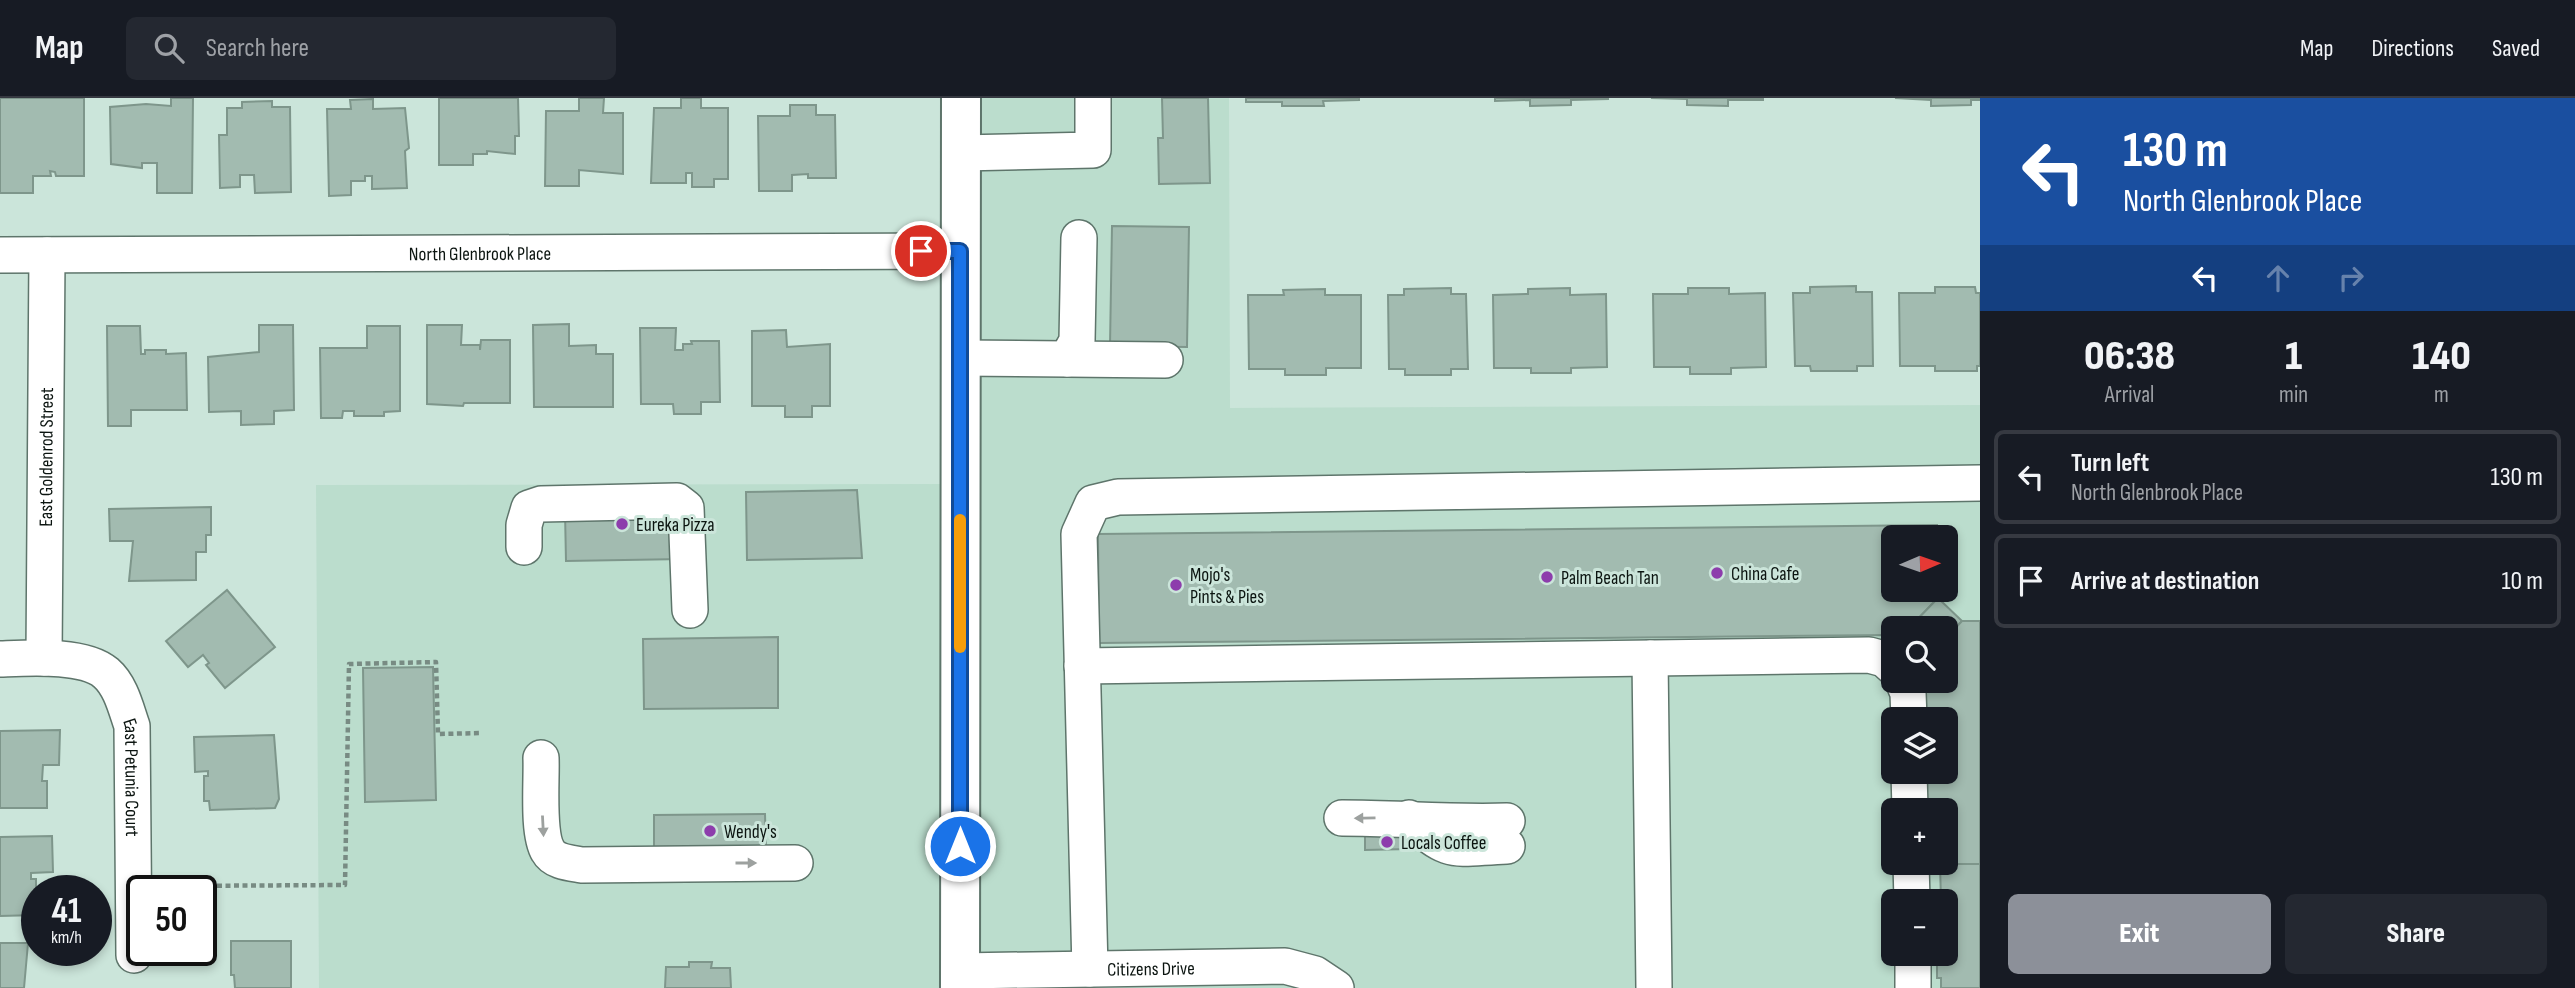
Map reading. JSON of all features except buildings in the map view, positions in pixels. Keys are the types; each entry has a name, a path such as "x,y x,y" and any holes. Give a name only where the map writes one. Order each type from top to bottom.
{"main road":[{"path":"960,980 961,98"}],"street":[{"path":"961,153 1094,150 1093,98"},
{"path":"1067,359 1077,341 1079,238"},
{"name":"North Glenbrook Place","path":"0,256 960,251"},
{"name":"East Goldenrod Street","path":"44,658 47,255"},
{"path":"960,358 1165,360"},
{"path":"1090,969 1079,534 1093,503 1118,496 1980,483"},
{"path":"524,547 524,525 529,508 541,504 677,501 687,508 690,610"},
{"path":"1082,666 1869,655 1881,658"},
{"name":"East Petunia Court","path":"0,659 44,658 79,662 106,672 123,697 132,726 134,875"},
{"path":"1650,658 1654,988"},
{"path":"541,758 543,836 548,852 562,862 582,865 795,863"},
{"path":"1342,818 1409,817 1436,843 1450,848 1507,834"},
{"name":"Citizens Drive","path":"960,980 1090,969 1285,966 1315,974 1336,988"},
{"path":"1913,966 1913,988"}],"path":[{"path":"217,886 345,885 349,664 436,662 438,733 482,733"}],"shaded area":[{"path":"961,98 1229,98 1230,408 1980,405 1980,988 319,988 316,485 960,484"}],"slow traffic":[{"path":"960,520 960,647"}],"place":[{"name":"Eureka Pizza","path":"622,524"},
{"name":"China Cafe","path":"1717,573"},
{"name":"Palm Beach Tan","path":"1547,577"},
{"name":"Mojo's Pints & Pies","path":"1176,585"},
{"name":"Wendy's","path":"710,831"},
{"name":"Locals Coffee","path":"1387,842"}],"route":[{"path":"921,251 960,251 960,846"}]}
